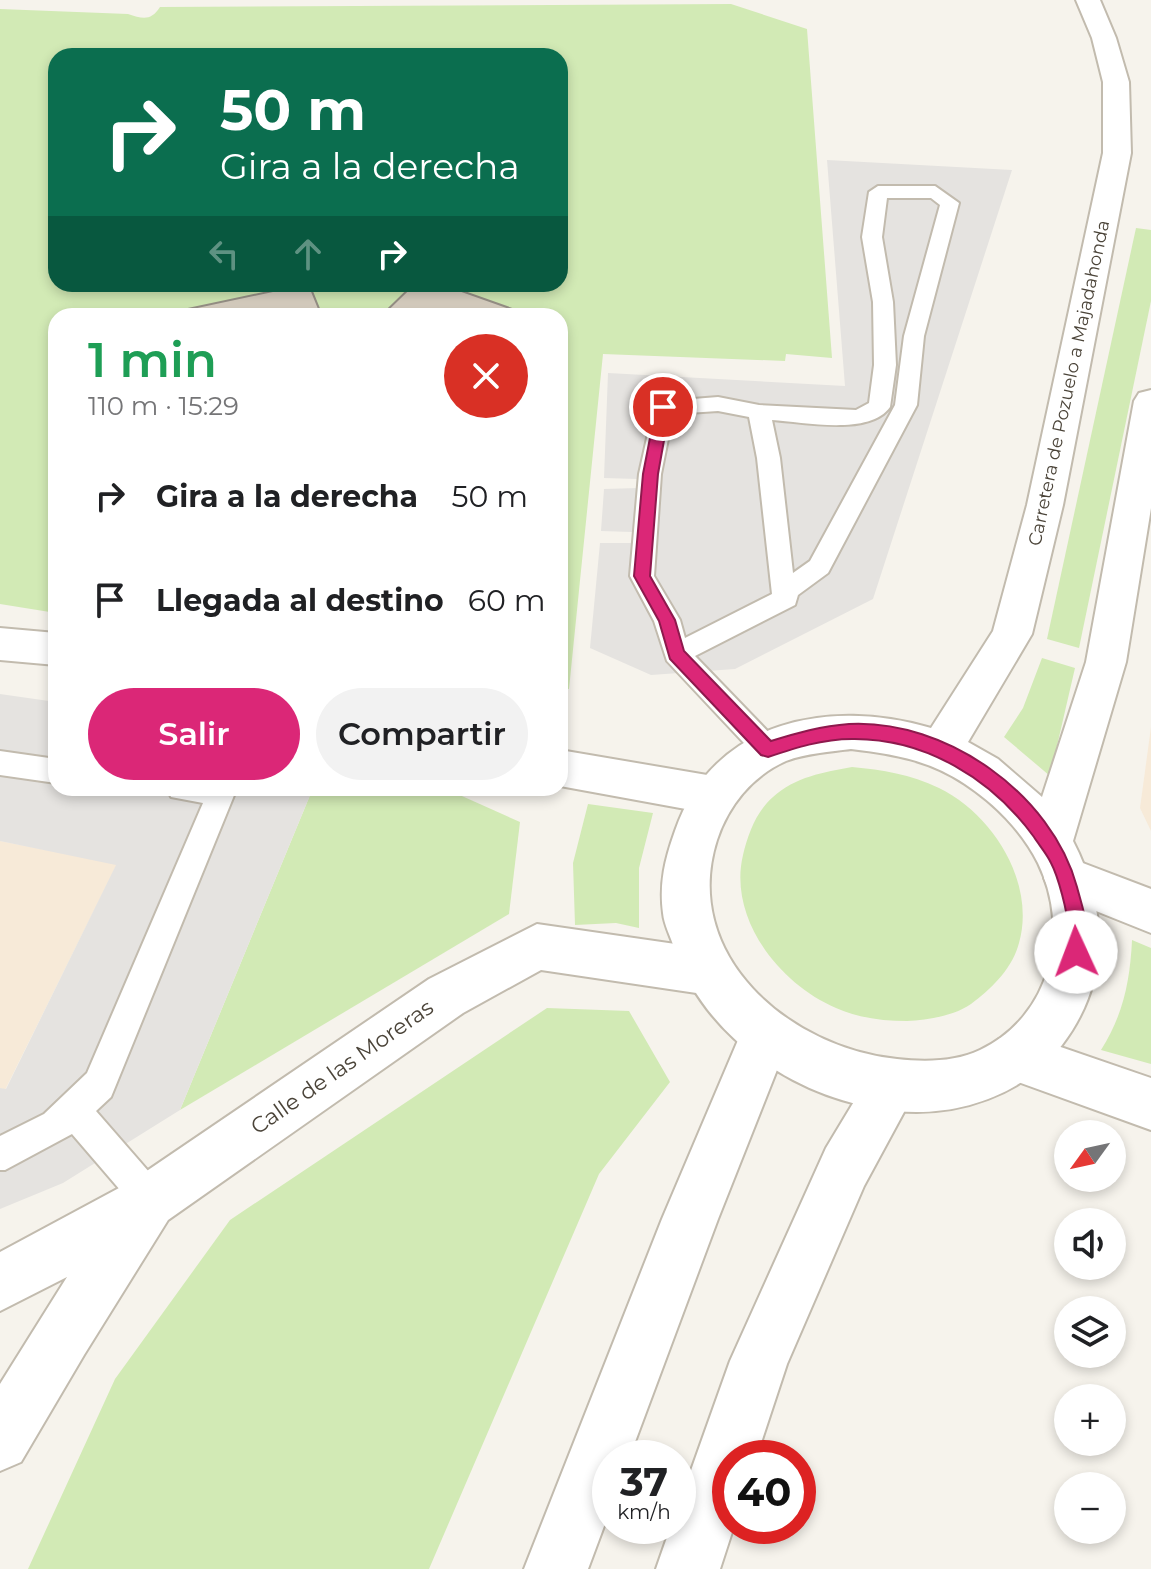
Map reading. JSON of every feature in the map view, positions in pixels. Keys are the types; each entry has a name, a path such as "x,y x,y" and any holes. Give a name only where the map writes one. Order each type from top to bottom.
{"street":[{"name":"Carretera de Pozuelo a Majadahonda","path":"940,750 1012,634 1045,505 1117,153 1116,82 1104,38 1088,0"},
{"path":"1059,860 1106,662 1151,401"},
{"path":"0,644 48,648"},
{"path":"851,731 895,736 940,750 983,773 1020,804 1059,860 1078,927 1074,976 1053,1021 1017,1057 981,1077 937,1087 891,1088 832,1073 803,1061 765,1037 734,1006 710,972 690,925 684,878 693,833 713,795 738,770 768,750 807,736 851,731"},
{"path":"568,769 713,795"},
{"path":"1059,860 1151,911"},
{"name":"Calle de las Moreras","path":"0,1283 151,1200 446,996 537,947 710,972"},
{"path":"556,1569 690,1219 765,1037"},
{"path":"1017,1057 1151,1104"},
{"path":"688,1569 759,1361 845,1167 891,1088"},
{"path":"0,1441 63,1334 151,1200"}],"lane":[{"path":"768,750 676,654 667,620 642,576 650,474 663,407 718,404 759,412 860,418 879,407 885,365 883,302 872,237 878,192 935,192 950,203 914,336 906,405 819,567 784,592"},
{"path":"676,654 786,598 778,567 768,441 759,412"},
{"path":"0,763 48,770"},
{"path":"0,1153 56,1126 99,1085 220,796"},
{"path":"73,1110 151,1200"}],"shaded area":[{"path":"827,160 1012,170 873,599 735,669 651,675 590,648 600,543 633,543 632,532 601,531 604,489 638,488 637,479 604,478 608,373 845,386"},
{"path":"0,694 48,701 48,796 310,796 180,1110 63,1183 0,1209 0,1088 6,1089 116,865 0,841"},
{"path":"1151,727 1151,831 1140,808"},
{"path":"0,841 117,864 5,1090 0,1088"}],"green space":[{"path":"731,4 807,29 832,358 786,354 785,361 603,354 569,689 568,308 48,308 48,612 0,604 0,9 128,14 146,18 160,7"},
{"path":"1136,228 1151,230 1151,301 1079,648 1047,639"},
{"path":"1042,658 1075,668 1050,776 1004,737 1023,708"},
{"path":"852,767 918,779 959,800 993,833 1015,874 1023,920 1016,952 993,985 957,1012 898,1021 862,1017 836,1008 795,983 762,946 751,925 743,902 740,879 745,847 757,816 773,797 800,780"},
{"path":"310,796 462,796 520,822 509,914 180,1110"},
{"path":"588,804 653,813 639,868 639,928 616,923 575,925 573,863"},
{"path":"1132,940 1151,948 1151,1064 1101,1050 1124,998"},
{"path":"547,1008 629,1011 670,1082 599,1174 429,1569 28,1569 115,1379 230,1220"}],"building":[{"path":"268,292 312,292 319,308 193,308"},
{"path":"406,292 464,292 510,308 389,308"}],"route":[{"path":"663,407 650,474 642,576 667,620 676,654 768,750 807,736 851,731 895,736 940,750 983,773 1020,804 1060,859 1078,927 1076,952"}]}
